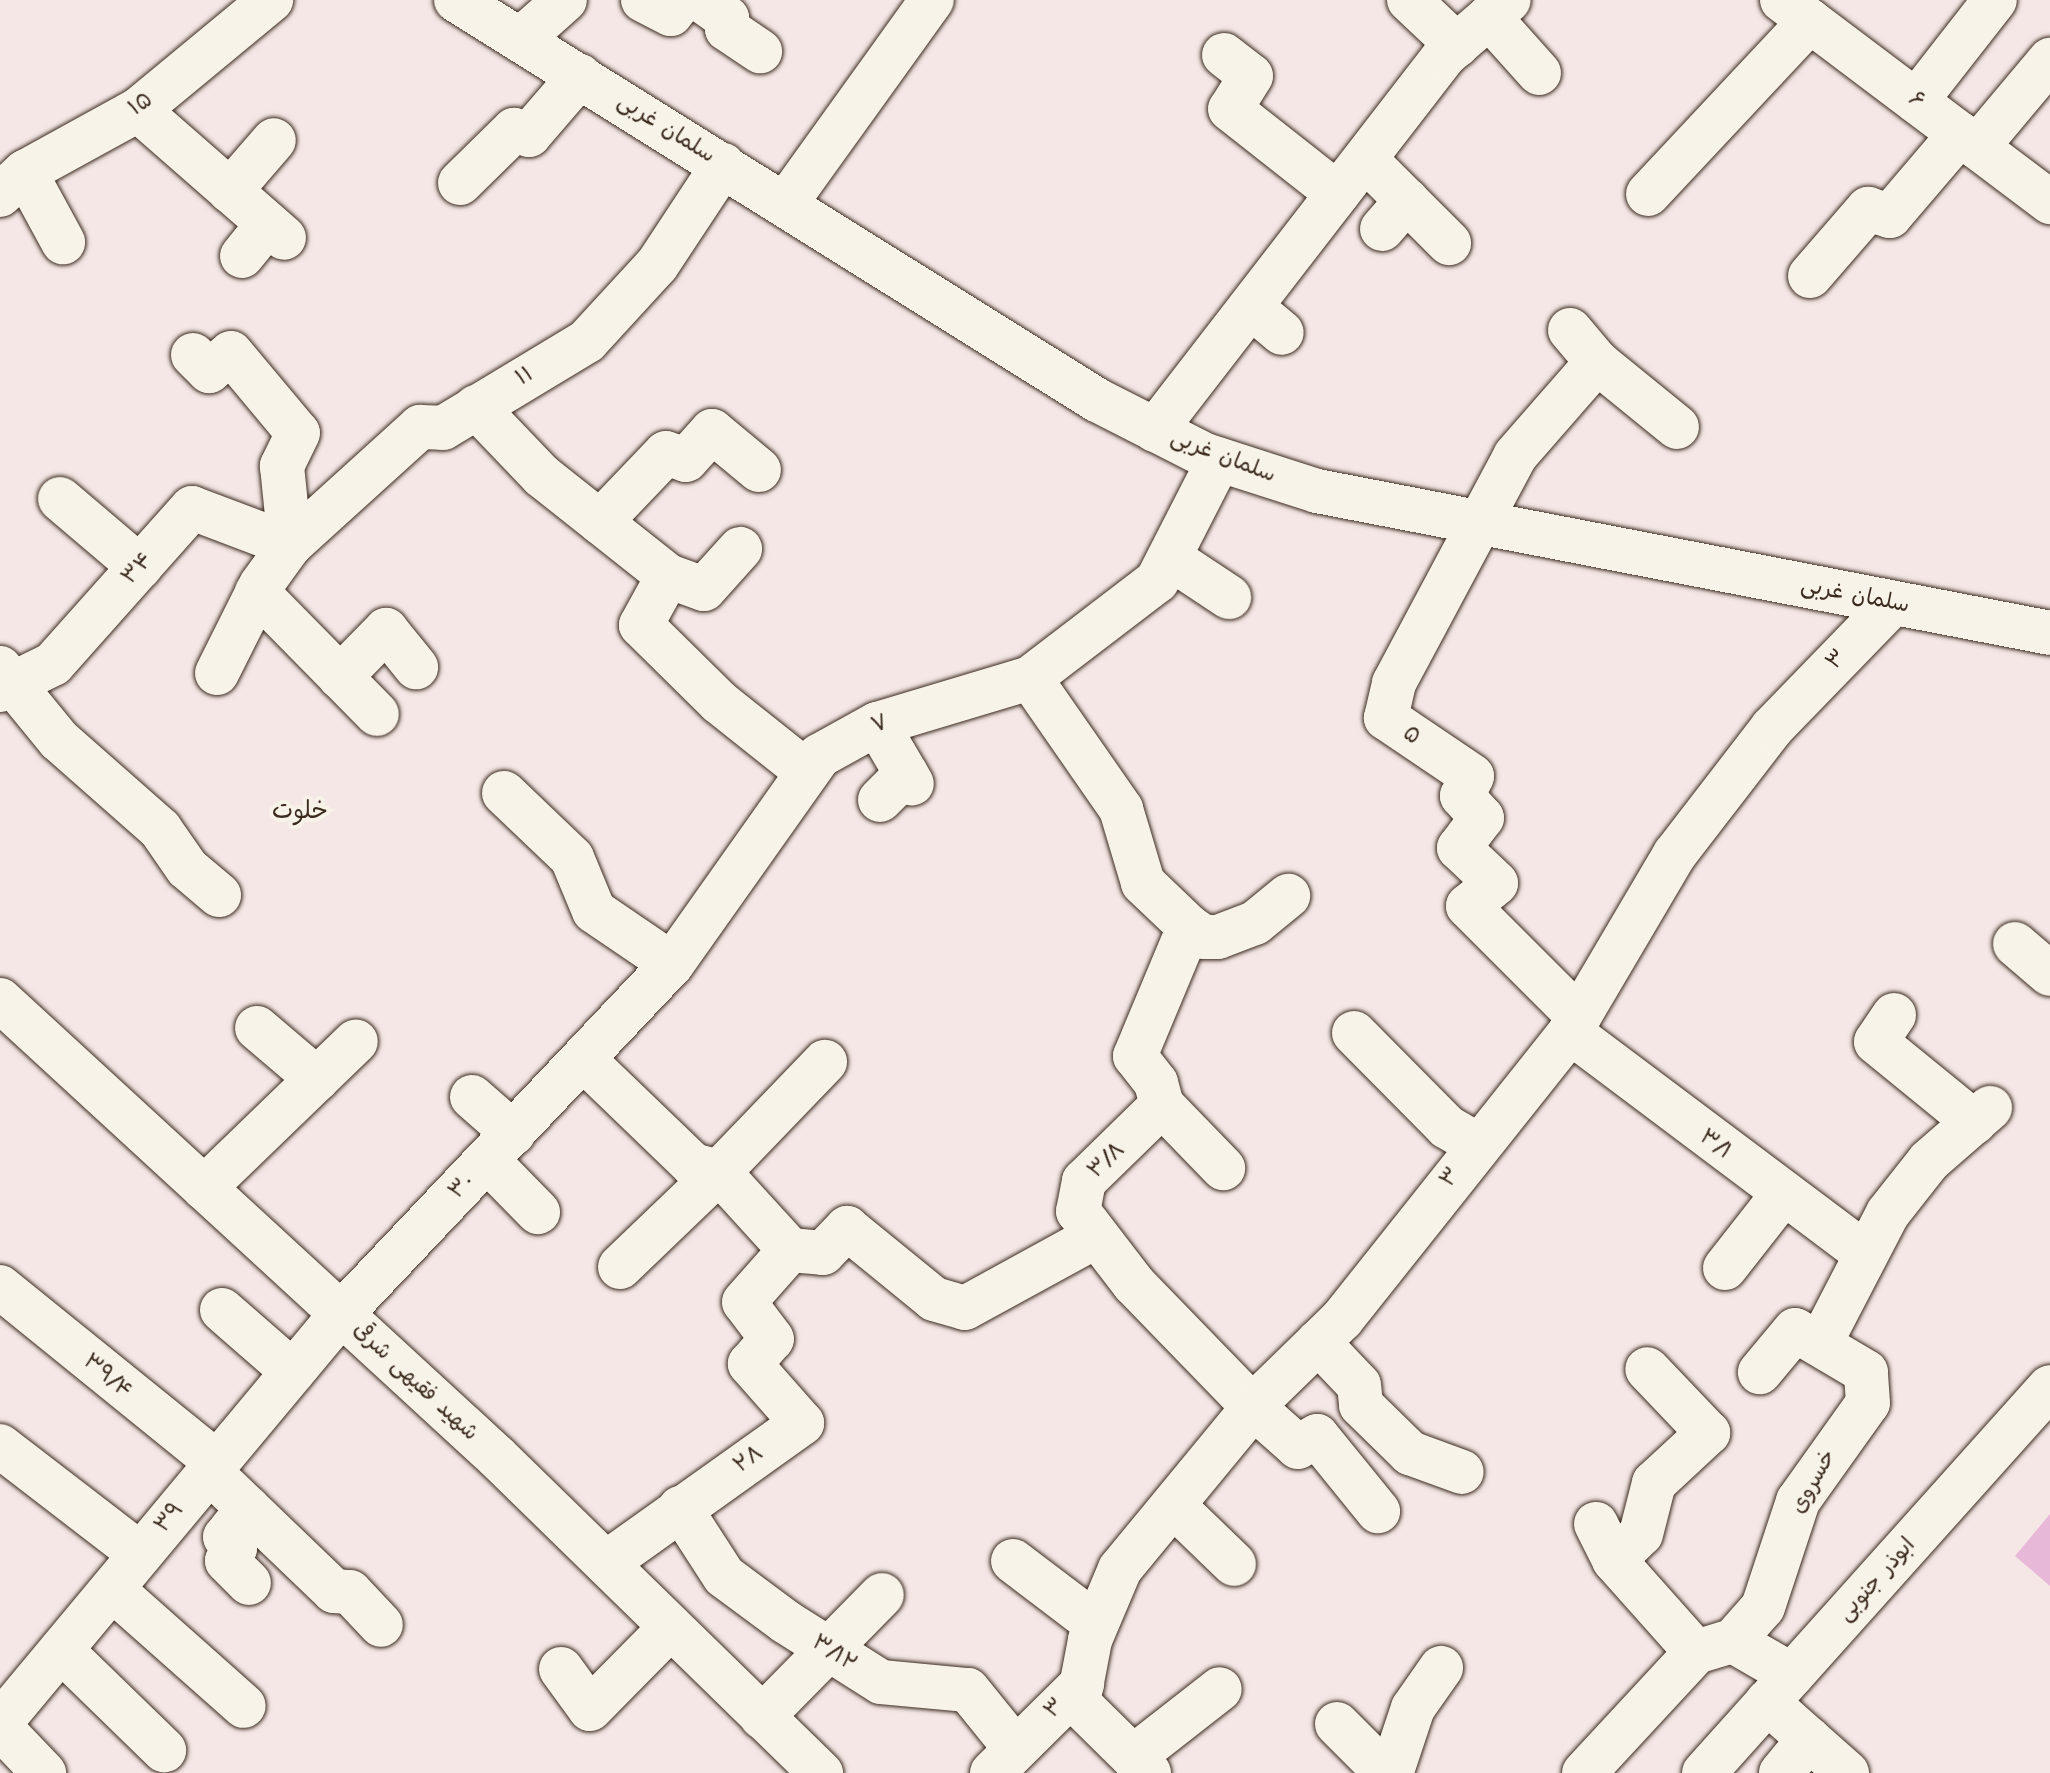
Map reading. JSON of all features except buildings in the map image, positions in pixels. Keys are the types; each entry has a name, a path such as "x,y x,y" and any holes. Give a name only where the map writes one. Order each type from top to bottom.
{"street":[{"name":"۱۵","path":"12,184 138,110 271,0"},
{"name":"سلمان غربی","path":"456,0 786,203 1097,400 1219,460 1317,491 2050,633"},
{"path":"520,40 565,0"},
{"path":"786,203 932,0"},
{"path":"1916,101 1990,2"},
{"path":"1392,3 1485,21 1539,73"},
{"path":"674,4 727,18 727,29 760,51"},
{"path":"1648,194 1796,11"},
{"name":"۶","path":"1796,11 2050,202"},
{"path":"1155,430 1266,320 1338,194 1485,21"},
{"path":"1224,55 1251,76 1230,109 1338,194"},
{"path":"1810,276 1868,209 1890,216 2050,60"},
{"path":"460,183 514,130 529,135 580,76"},
{"path":"138,110 230,191 265,239"},
{"path":"230,191 274,140"},
{"path":"1365,159 1394,215 1449,243"},
{"name":"۱۱","path":"217,673 257,592 290,545 420,427 443,428 587,341 657,265 723,165"},
{"path":"12,184 63,242"},
{"path":"1570,330 1597,362 1677,427"},
{"path":"193,355 209,371 231,353 298,433 282,466 290,545"},
{"path":"1485,524 1515,456 1597,362"},
{"path":"476,407 600,522 668,576 704,589 740,549"},
{"path":"600,522 666,453 686,460 712,431 759,470"},
{"name":"۷","path":"583,1059 672,964 819,756 877,724 1030,678 1157,581 1219,460"},
{"path":"60,499 140,567"},
{"name":"۳۴","path":"5,680 53,664 192,508 290,545"},
{"name":"۵","path":"1468,906 1496,883 1459,848 1482,818 1462,796 1472,776 1386,718 1394,683 1485,524"},
{"path":"1170,558 1229,597"},
{"path":"668,576 632,637 807,772"},
{"path":"257,592 377,714"},
{"name":"۳","path":"1004,1760 1082,1684 1096,1624 1120,1569 1175,1507 1253,1407 1318,1342 1575,1024 1675,854 1772,728 1893,603"},
{"path":"340,677 386,630 416,667"},
{"path":"1030,678 1121,809 1143,883 1189,927 1204,937 1218,937 1255,923 1288,896"},
{"path":"5,680 59,740 160,829 187,868 219,895"},
{"path":"877,724 899,786"},
{"path":"504,793 572,858 594,911 672,964"},
{"name":"۳/۱","path":"1468,906 1575,1024 1783,1194 1864,1253"},
{"path":"1189,927 1135,1056 1156,1083 1162,1105 1223,1168"},
{"name":"شهید فقیهی شرقی","path":"0,1000 606,1563 821,1773"},
{"path":"1821,1342 1864,1253 1929,1161 1982,1115 1876,1042 1894,1015"},
{"path":"257,1028 317,1079"},
{"path":"1354,1033 1447,1127 1477,1144"},
{"path":"204,1188 356,1041"},
{"path":"583,1059 693,1165 719,1172 790,1250 823,1253 847,1228 934,1299 965,1308 1093,1238"},
{"name":"۳۰","path":"341,1314 583,1059"},
{"path":"620,1267 719,1172 825,1062"},
{"path":"472,1097 538,1212"},
{"name":"۳/۸","path":"1162,1105 1084,1181 1078,1211 1093,1238 1253,1407"},
{"path":"1725,1268 1783,1194"},
{"name":"۲۸","path":"606,1563 802,1423 750,1364 772,1339 744,1302 790,1250"},
{"name":"۳۹/۴","path":"0,1287 213,1468 248,1508 334,1591 350,1592 381,1625"},
{"path":"222,1310 293,1372"},
{"name":"۳۹","path":"0,1725 341,1314"},
{"name":"خسروی","path":"1584,1773 1715,1647 1763,1607 1798,1501 1868,1403 1866,1372 1821,1342 1795,1330 1760,1372"},
{"path":"1318,1342 1359,1385 1361,1405 1410,1453 1462,1472"},
{"path":"1647,1369 1708,1433 1654,1483 1641,1534 1605,1542 1715,1647 1780,1689 1809,1739 1847,1773"},
{"name":"ابوذر جنوبی","path":"1704,1773 2050,1387"},
{"path":"1253,1407 1298,1447 1317,1436 1378,1511"},
{"path":"0,1446 140,1554"},
{"path":"1175,1507 1234,1564"},
{"path":"248,1508 225,1537 235,1548 227,1561 249,1583"},
{"name":"۳/۱۲","path":"680,1508 724,1576 827,1650 881,1682 968,1690 1004,1760"},
{"path":"1013,1561 1096,1624"},
{"path":"112,1589 244,1706"},
{"path":"762,1717 882,1595"},
{"path":"561,1669 590,1709 671,1627"},
{"path":"61,1650 164,1750"},
{"path":"1337,1724 1384,1771 1413,1708 1441,1668"},
{"path":"1082,1684 1078,1703 1141,1765 1220,1689"},
{"path":"0,1725 44,1773"},
{"path":"1781,1773 1809,1739"}],"district":[{"name":"خلوت","path":"300,812"}]}
